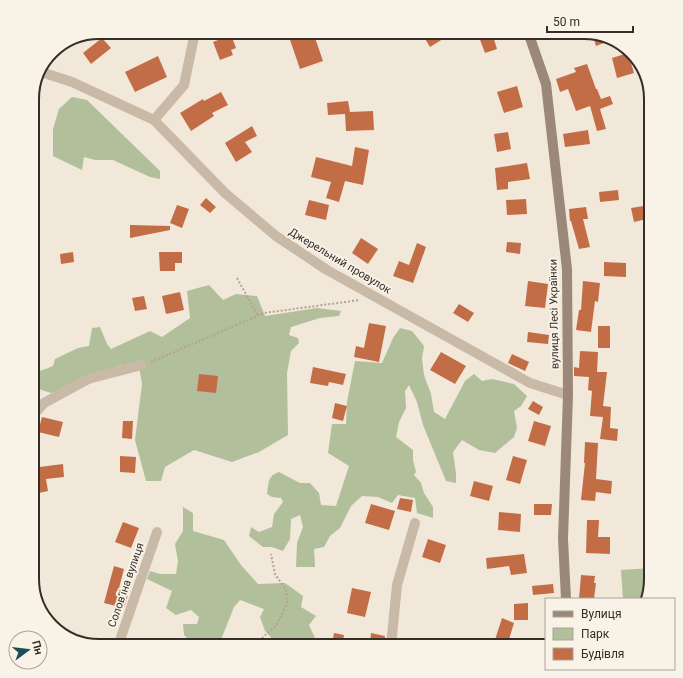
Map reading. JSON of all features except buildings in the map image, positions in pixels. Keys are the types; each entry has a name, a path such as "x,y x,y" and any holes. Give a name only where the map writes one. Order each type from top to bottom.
{"street":[{"path":"154,120 184,85 194,39"},
{"name":"вулиця Лесі Українки","path":"530,39 546,84 566,262 568,395 563,539 566,598"},
{"name":"Джерельний провулок","path":"45,73 72,82 154,120 225,193 276,236 327,270 530,383 568,395"},
{"path":"39,408 44,403 88,379 142,365"},
{"path":"392,639 397,586 415,523"},
{"name":"Соловʼїна вулиця","path":"120,639 157,532"}],"path":[{"path":"237,278 258,316"},
{"path":"142,365 264,313 377,298"},
{"path":"262,639 263,636 276,626 287,604 286,590 276,574 271,554"}],"green space":[{"path":"72,97 87,100 160,171 160,179 150,177 113,160 95,160 84,157 82,170 53,156 53,129 59,109"},
{"path":"209,285 223,300 236,294 257,296 265,316 317,308 341,311 339,316 320,318 291,327 289,335 298,338 299,343 291,351 287,373 288,435 259,452 232,462 194,450 165,467 161,481 146,481 135,440 142,384 139,367 121,365 51,393 39,389 39,372 53,366 55,359 78,348 89,346 92,328 100,327 107,344 111,349 150,331 162,337 190,318 187,291"},
{"path":"400,328 412,331 424,346 422,358 424,375 431,394 434,412 445,419 465,381 474,374 482,381 492,379 514,384 527,396 521,406 514,411 517,428 514,437 495,453 479,450 462,440 453,452 456,483 446,481 423,425 417,402 409,385 405,391 406,408 399,422 396,437 413,450 413,460 416,472 414,475 421,483 424,493 433,507 433,518 417,513 415,498 398,495 392,503 378,497 362,496 351,506 340,528 330,536 324,547 314,549 315,567 296,567 297,543 303,527 300,515 291,519 290,539 283,551 272,547 263,547 249,536 251,527 259,532 272,527 274,514 283,502 281,498 272,497 267,494 269,480 272,476 279,472 300,483 310,483 319,493 321,505 336,506 349,466 328,453 332,424 346,424 347,402 355,361 382,363 393,338"},
{"path":"183,507 193,513 193,531 224,540 241,565 258,584 285,583 303,596 301,607 316,616 309,625 315,639 272,639 265,631 260,617 264,609 240,600 234,607 221,639 188,639 184,635 183,624 197,624 199,617 191,610 176,615 166,608 172,591 147,579 150,571 160,574 176,574 178,561 175,544 183,531"},
{"path":"644,568 643,591 640,598 623,598 621,570"}]}
